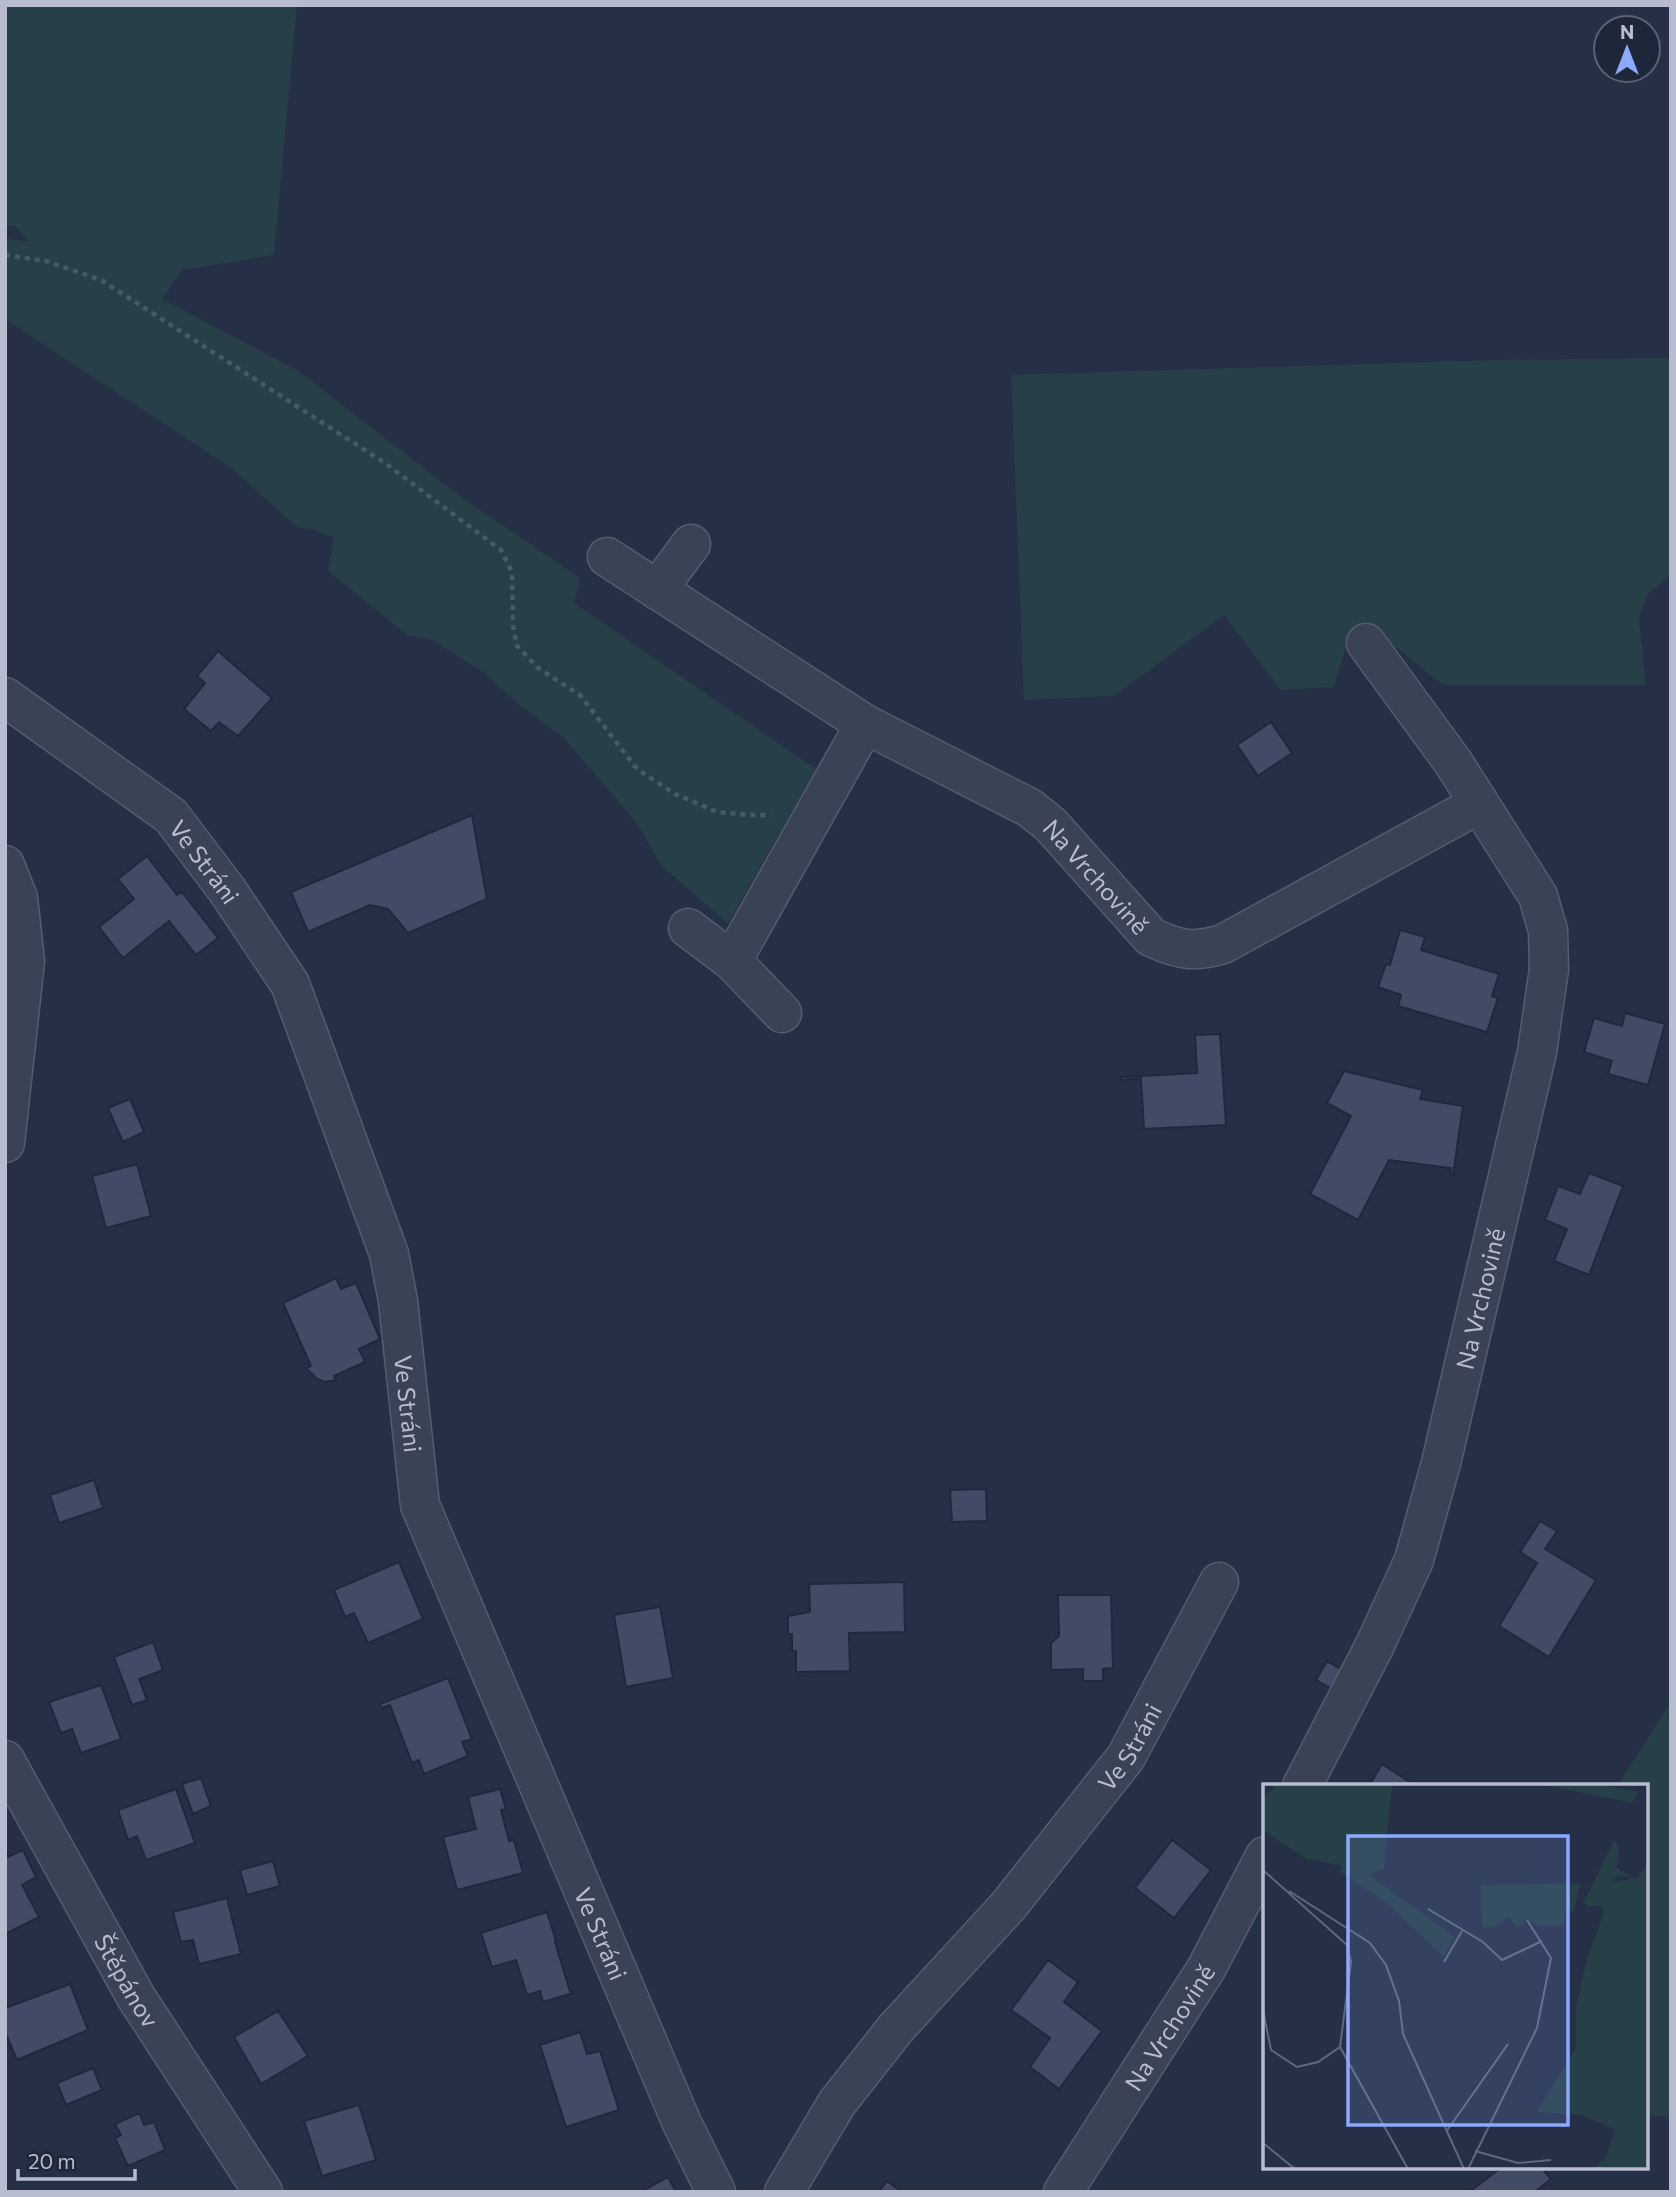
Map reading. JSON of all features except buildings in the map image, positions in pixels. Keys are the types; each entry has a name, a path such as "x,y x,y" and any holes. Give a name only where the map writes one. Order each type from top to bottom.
{"street":[{"path":"657,590 691,544"},
{"name":"Na Vrchovině","path":"607,557 865,724 1030,808 1051,825 1151,937 1173,947 1203,950 1223,944 1479,804"},
{"name":"Na Vrchovině","path":"1303,1784 1375,1645 1414,1560 1441,1463 1537,1052 1549,969 1548,931 1538,895 1453,762 1366,643"},
{"name":"Ve Stráni","path":"5,697 172,816 227,890 290,984 389,1254 398,1301 420,1505 681,2121 716,2192"},
{"path":"732,961 865,724"},
{"path":"5,865 18,898 25,961 5,1143"},
{"path":"688,928 732,961 782,1013"},
{"name":"Ve Stráni","path":"784,2192 837,2103 896,2028 1009,1905 1126,1757 1219,1582"},
{"name":"Štěpánov","path":"5,1760 136,1997 263,2192"},
{"name":"Na Vrchovině","path":"1063,2192 1206,1969 1263,1860"}],"path":[{"path":"5,255 46,261 101,280 385,463 501,550 512,572 513,626 517,646 538,668 580,695 637,769 675,794 717,811 750,816 814,814"}],"shaded area":[{"path":"5,5 297,5 274,255 182,270 162,299 297,370 460,496 580,578 574,603 816,769 728,924 660,864 637,823 565,739 521,706 483,672 430,639 407,635 328,571 334,538 297,527 231,468 5,319 5,238 29,242 14,225 5,227"},
{"path":"1671,358 1671,576 1648,593 1639,619 1646,685 1443,685 1398,649 1351,630 1334,687 1281,690 1224,615 1114,696 1024,700 1011,375 1492,360"},
{"path":"1671,1702 1671,2117 1648,2115 1648,1784 1618,1784"}]}
